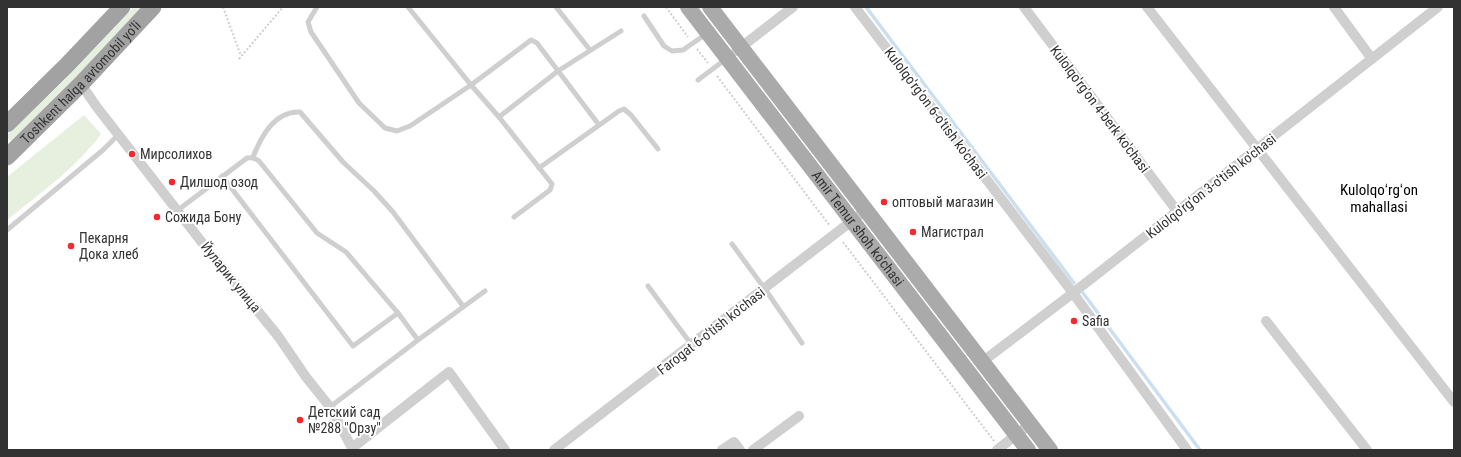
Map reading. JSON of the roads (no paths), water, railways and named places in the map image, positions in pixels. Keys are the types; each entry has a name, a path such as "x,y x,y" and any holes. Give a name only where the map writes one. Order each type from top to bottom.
{"highway":[{"name":"Toshkent halqa avtomobil yo'li","path":"7,124 67,65 122,7"},
{"name":"Toshkent halqa avtomobil yo'li","path":"7,157 81,84 153,7"}],"main road":[{"name":"Amir Temur shoh ko'chasi","path":"688,7 1028,450"},
{"name":"Amir Temur shoh ko'chasi","path":"710,7 1050,450"}],"street":[{"path":"727,58 793,7"},
{"name":"Kulolqo'rg'on 6-o'tish ko'chasi","path":"855,7 1073,293 1187,450"},
{"name":"Kulolqo'rg'on 4-berk ko'chasi","path":"1024,7 1177,211"},
{"path":"1147,7 1454,402"},
{"path":"1334,7 1372,59"},
{"name":"Kulolqo'rg'on 3-o'tish ko'chasi","path":"982,362 1258,149 1438,7"},
{"name":"Йуларик улица","path":"81,84 204,245 278,336 306,377 330,407 352,449"},
{"name":"Farogat 6-o'tish ko'chasi","path":"554,450 866,210"},
{"path":"1266,321 1367,450"},
{"path":"352,449 450,372 505,450"},
{"path":"753,450 799,416"},
{"path":"997,450 1030,424"},
{"path":"722,450 734,442 740,450"}],"lane":[{"path":"317,7 308,22 311,32 359,103 385,128 396,131 410,126 471,85 531,40 536,43 600,125"},
{"path":"408,7 552,184 550,190 514,217"},
{"path":"556,7 590,50"},
{"path":"644,16 664,46 672,51 683,50 708,33"},
{"path":"499,117 558,71 621,31"},
{"path":"698,80 727,58"},
{"path":"539,168 624,109 631,114 658,148"},
{"path":"253,157 259,141 269,127 279,118 292,111 300,112 344,162 374,191 392,212 463,306"},
{"path":"7,230 103,150 118,134"},
{"path":"178,210 247,158 253,157 259,161 317,233 346,252 398,313 418,340"},
{"path":"222,176 354,346 398,313"},
{"path":"732,244 802,343"},
{"path":"648,286 692,345"},
{"path":"330,407 485,291"}],"waterway":[{"path":"866,7 1074,283"},
{"path":"1083,293 1200,450"}],"place":[{"name":"Мирсолихов","path":"132,154"},
{"name":"Дилшод озод","path":"172,182"},
{"name":"оптовый магазин","path":"884,202"},
{"name":"Сожида Бону","path":"157,217"},
{"name":"Магистрал","path":"913,232"},
{"name":"Пекарня Дока хлеб","path":"71,246"},
{"name":"Safia","path":"1074,321"},
{"name":"Детский сад №288 \"Орзу\"","path":"300,420"}],"district":[{"name":"Kulolqoʻrgʻon mahallasi","path":"1379,198"}]}
